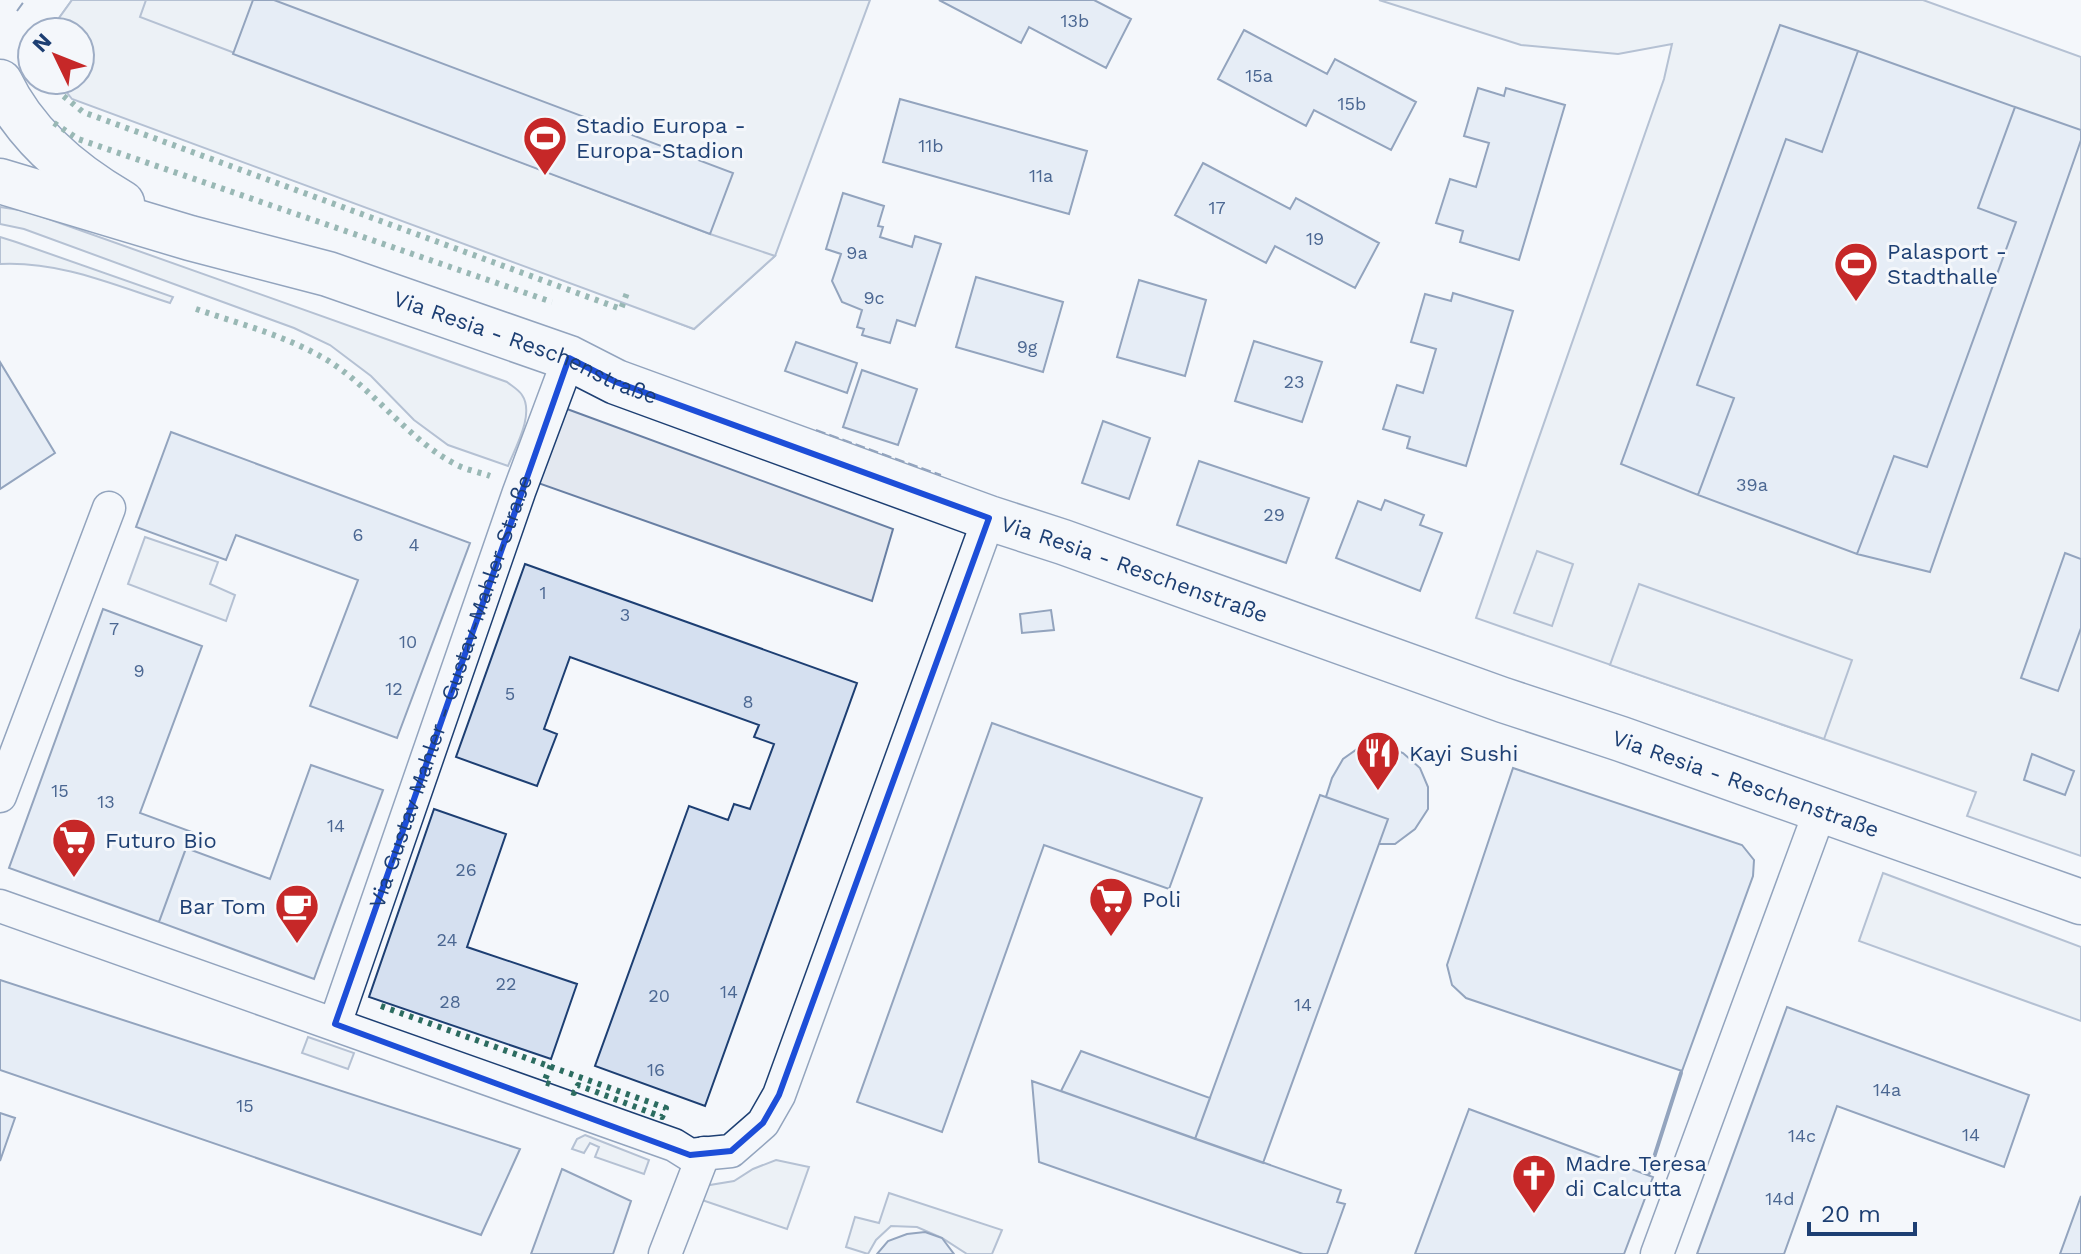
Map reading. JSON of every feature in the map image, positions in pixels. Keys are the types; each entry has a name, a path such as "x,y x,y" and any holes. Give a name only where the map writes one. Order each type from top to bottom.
{"main road":[{"path":"0,82 20,117 49,149 82,178 172,230"},
{"name":"Via Resia - Reschenstraße","path":"0,148 48,177 172,230"},
{"name":"Via Resia - Reschenstraße","path":"12,186 328,274 569,358 616,382 989,518 2081,902"}],"street":[{"name":"Via Gustav Mahler - Gustav-Mahler-Straße","path":"335,1024 519,492 569,358"},
{"path":"0,796 109,508"},
{"path":"0,906 674,1145 690,1155 731,1151 763,1123 779,1095 989,518"},
{"path":"1657,1254 1820,811"},
{"path":"665,1254 704,1153"}],"highlighted area":[{"path":"569,358 616,382 989,518 779,1095 763,1123 731,1151 690,1155 335,1024"}],"shaded area":[{"name":"Stadio Europa - Europa-Stadion","path":"72,0 870,0 775,256 694,329 96,95 96,16 60,16"},
{"path":"72,0 146,0 140,17 775,256 694,329 72,99 70,96 96,96 96,16 60,16"},
{"path":"1379,0 1923,0 2081,57 2081,856 1967,816 1976,792 1476,618 1664,79 1672,44 1618,54 1521,45"},
{"path":"0,207 26,211 507,382 522,395 526,412 508,466 448,445 414,420 371,376 330,345 294,328 24,229 0,224"},
{"path":"0,237 173,297 170,303 65,270 0,264"},
{"path":"567,409 893,529 872,601 538,483"},
{"path":"145,537 218,562 210,584 235,595 226,621 128,584"},
{"path":"1537,551 1573,564 1552,626 1514,613"},
{"path":"1639,584 1852,660 1824,739 1610,665"},
{"path":"1883,873 2081,947 2081,1021 1859,941"},
{"path":"308,1037 354,1053 348,1069 302,1053"},
{"path":"585,1135 649,1160 644,1174 595,1157 599,1147 590,1143 584,1153 572,1149 577,1139"},
{"path":"776,1160 809,1167 787,1229 696,1198 704,1186 734,1181"},
{"path":"889,1193 1002,1230 992,1254 967,1254 917,1227 891,1226 876,1240 868,1254 846,1247 855,1217 879,1223"}],"building":[{"path":"253,0 274,0 733,173 710,234 233,54"},
{"path":"939,0 1094,0 1131,19 1106,68 1029,27 1021,43"},
{"path":"1780,25 1858,51 1822,152 1786,139 1697,385 1734,398 1698,495 1621,464"},
{"path":"1244,30 1327,74 1335,59 1416,102 1391,150 1314,110 1306,126 1218,79"},
{"name":"Palasport - Stadthalle","path":"1858,51 2015,107 1978,208 2016,222 1927,467 1894,456 1857,554 1698,495 1734,398 1697,385 1786,139 1822,152"},
{"path":"1478,88 1504,96 1506,88 1565,105 1519,260 1460,242 1463,231 1436,223 1450,179 1476,187 1489,143 1464,136"},
{"path":"900,99 1087,151 1069,214 883,162"},
{"path":"2015,107 2081,130 2081,140 1930,572 1857,554 1894,456 1927,467 2016,222 1978,208"},
{"path":"1203,163 1290,209 1296,198 1379,243 1355,288 1275,246 1266,263 1175,215"},
{"path":"843,193 884,206 878,226 883,227 880,237 912,247 915,236 941,244 915,326 897,320 890,343 862,335 864,329 857,327 862,310 842,302 832,281 841,254 826,249"},
{"path":"976,277 1063,302 1043,372 956,347"},
{"path":"1139,280 1206,300 1185,376 1117,357"},
{"path":"1453,293 1513,311 1466,466 1407,448 1410,437 1383,429 1397,385 1423,393 1436,349 1411,342 1425,294 1451,301"},
{"path":"1254,341 1322,362 1302,422 1235,401"},
{"path":"796,342 857,363 847,393 785,371"},
{"path":"0,362 55,453 0,489"},
{"path":"862,370 917,389 898,445 843,427"},
{"path":"1103,421 1150,438 1129,499 1082,483"},
{"path":"171,432 470,543 397,738 310,706 358,580 236,535 226,560 136,527"},
{"path":"1199,461 1309,498 1286,563 1177,525"},
{"path":"1385,500 1424,515 1420,525 1442,533 1420,591 1336,558 1358,501 1381,510"},
{"path":"2065,553 2081,559 2081,628 2058,691 2021,678"},
{"path":"525,564 857,683 705,1106 595,1066 689,806 728,820 734,804 750,809 774,744 754,737 759,725 570,657 544,729 557,734 537,786 456,757"},
{"path":"103,609 202,646 140,813 192,832 159,922 9,868"},
{"path":"1051,610 1054,630 1022,633 1020,614"},
{"path":"992,723 1202,798 1169,889 1044,845 942,1132 857,1102"},
{"name":"Kayi Sushi","path":"1386,746 1403,753 1420,768 1428,787 1428,809 1415,829 1395,844 1379,844 1388,819 1326,797 1343,759 1360,747"},
{"path":"2032,754 2074,771 2065,795 2024,780"},
{"path":"311,765 383,790 314,979 159,922 186,848 270,879"},
{"path":"1513,768 1742,845 1754,860 1753,876 1682,1071 1466,998 1452,985 1447,965"},
{"path":"1320,795 1388,819 1263,1163 1195,1139"},
{"path":"434,809 506,834 467,947 577,984 551,1059 369,997"},
{"path":"0,980 520,1149 481,1235 0,1070"},
{"path":"1787,1007 2029,1095 2004,1167 1837,1106 1784,1254 1697,1254"},
{"path":"1081,1051 1210,1098 1195,1139 1061,1091"},
{"path":"1032,1081 1341,1190 1337,1202 1345,1204 1327,1254 1303,1254 1039,1162"},
{"name":"Madre Teresa di Calcutta","path":"1469,1109 1653,1177 1624,1254 1415,1254"},
{"path":"0,1113 15,1118 0,1161"},
{"path":"562,1169 631,1201 613,1254 531,1254"},
{"path":"2081,1196 2081,1254 2060,1254"},
{"path":"925,1232 942,1238 954,1254 877,1254 888,1241"}],"hedge":[{"path":"63,96 83,112 621,309 628,290"},
{"path":"54,123 78,139 552,302"},
{"path":"196,309 280,337 327,360 437,453 459,466 490,476"},
{"path":"381,1006 666,1108 662,1117 578,1085 574,1093 568,1091"},
{"path":"550,1084 544,1082 551,1065"}],"fence":[{"path":"17,11 25,0"},
{"path":"816,430 941,475"}],"wall":[{"path":"1649,1173 1681,1073"}],"place":[{"name":"Stadio Europa - Europa-Stadion","path":"545,177"},
{"name":"Palasport - Stadthalle","path":"1856,303"},
{"name":"Kayi Sushi","path":"1378,792"},
{"name":"Futuro Bio","path":"74,879"},
{"name":"Poli","path":"1111,938"},
{"name":"Bar Tom","path":"297,945"},
{"name":"Madre Teresa di Calcutta","path":"1534,1215"}]}
